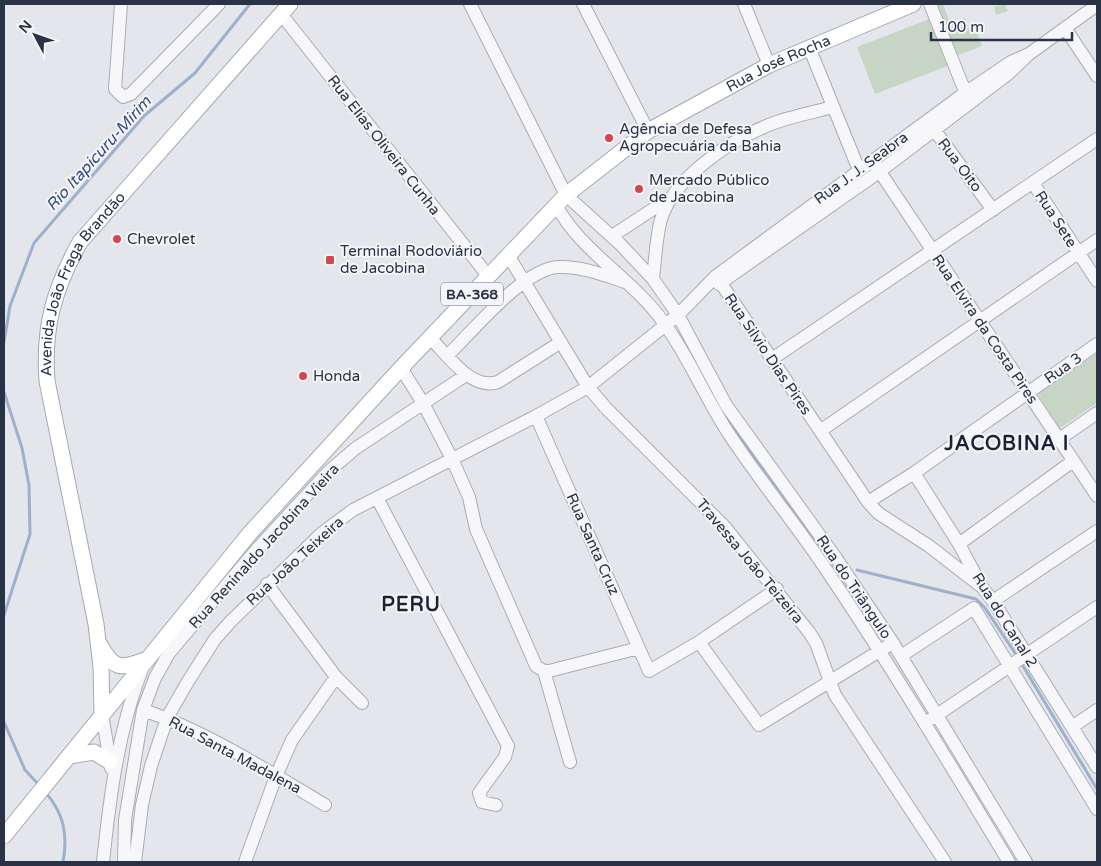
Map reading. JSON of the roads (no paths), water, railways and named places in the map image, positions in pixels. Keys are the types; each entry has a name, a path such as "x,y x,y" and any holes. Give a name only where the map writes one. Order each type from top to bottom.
{"main road":[{"name":"Rua José Rocha","path":"648,131 769,65 913,4"},
{"name":"Avenida João Fraga Brandão","path":"102,714 98,642 47,381 45,354 50,310 66,268 80,242 286,9"},
{"name":"BA-368","path":"146,660 163,649 246,538 287,492 508,255 561,200 648,131"},
{"path":"98,642 109,660 115,665 128,666 146,660"},
{"path":"8,831 146,660"},
{"path":"70,756 94,752 110,762"}],"street":[{"path":"121,4 115,89 123,97 131,94 219,4"},
{"path":"470,4 561,200 562,217 580,239 630,284 666,324"},
{"path":"583,4 648,131"},
{"path":"744,4 769,65"},
{"path":"930,4 968,98"},
{"name":"Rua J. J. Seabra","path":"666,324 718,280 876,167 968,98 1015,68 1029,54 1097,5"},
{"name":"Rua Elias Oliveira Cunha","path":"286,9 488,277"},
{"path":"1065,28 1097,76"},
{"path":"810,47 859,170"},
{"path":"653,279 660,222 674,195 700,166 722,151 773,123 833,107"},
{"name":"Rua Oito","path":"931,125 993,210"},
{"path":"772,359 1097,139"},
{"name":"Rua J. J. Seabra","path":"768,244 859,170 876,167"},
{"name":"Rua Elvira da Costa Pires","path":"876,167 1097,496"},
{"name":"Rua Sete","path":"1033,183 1097,280"},
{"path":"612,236 674,195"},
{"name":"Rua do Triângulo","path":"561,200 612,236 653,279 678,315 726,405 836,558 893,643 1026,862"},
{"path":"820,431 1097,240"},
{"name":"Travessa João Teizeira","path":"508,255 588,387 606,408 724,526 777,589 816,643 829,682 945,862"},
{"path":"448,355 523,282 546,269 558,267 599,274 630,284"},
{"name":"Rua Silvio Dias Pires","path":"718,280 868,502 878,513 929,546 982,587"},
{"name":"Rua do Triângulo","path":"666,324 729,434 824,567 880,651 1009,862"},
{"name":"Rua João Teixeira","path":"135,862 146,785 167,718 199,662 215,639 268,584 338,520 588,387 666,324"},
{"path":"430,338 466,375 486,385 498,382 560,342"},
{"name":"Rua 3","path":"868,502 1097,344"},
{"path":"401,368 452,459 469,497 476,530 540,669 570,762"},
{"name":"Rua Reninaldo Jacobina Vieira","path":"124,862 125,820 143,710 163,649 338,462 422,403 466,375"},
{"path":"1058,440 1097,413"},
{"name":"Rua Santa Cruz","path":"536,416 649,671 699,642"},
{"path":"327,449 338,462"},
{"path":"959,544 1073,461"},
{"name":"Rua do Canal 2","path":"914,472 959,544 982,587 994,601 1097,767"},
{"path":"377,498 508,746 505,757 479,793 480,800 484,804 496,806"},
{"path":"994,601 1097,531"},
{"path":"246,538 258,548"},
{"path":"268,584 336,677 362,703"},
{"path":"777,589 699,642 759,725 893,643"},
{"path":"924,723 1097,607"},
{"name":"Rua do Canal 2","path":"901,656 974,608 1097,809"},
{"path":"540,669 639,648"},
{"path":"103,862 112,778 128,712 146,660"},
{"path":"245,862 276,776 292,740 336,677"},
{"name":"Rua Santa Madalena","path":"143,710 167,718 276,776 325,805"},
{"path":"1072,727 1097,710"},
{"path":"102,714 112,778"}],"waterway":[{"name":"Rio Itapicuru-Mirim","path":"4,342 10,306 34,243 144,116 195,73 250,4"},
{"name":"Rio Itapicuru-Mirim","path":"4,392 22,448 29,485 30,534 4,615"},
{"path":"728,421 833,563"},
{"path":"857,570 976,599 985,608 1015,653"},
{"path":"1023,666 1097,789"},
{"name":"Rio Itapicuru-Mirim","path":"4,722 25,770 39,785"},
{"name":"Rio Itapicuru-Mirim","path":"45,792 57,808 63,825 65,834 63,862"}],"place":[{"name":"Agência de Defesa Agropecuária da Bahia","path":"609,138"},
{"name":"Mercado Público de Jacobina","path":"639,189"},
{"name":"Chevrolet","path":"117,239"},
{"name":"Terminal Rodoviário de Jacobina","path":"330,260"},
{"name":"Honda","path":"303,376"}],"district":[{"name":"JACOBINA I","path":"1007,443"},
{"name":"PERU","path":"411,604"}]}
